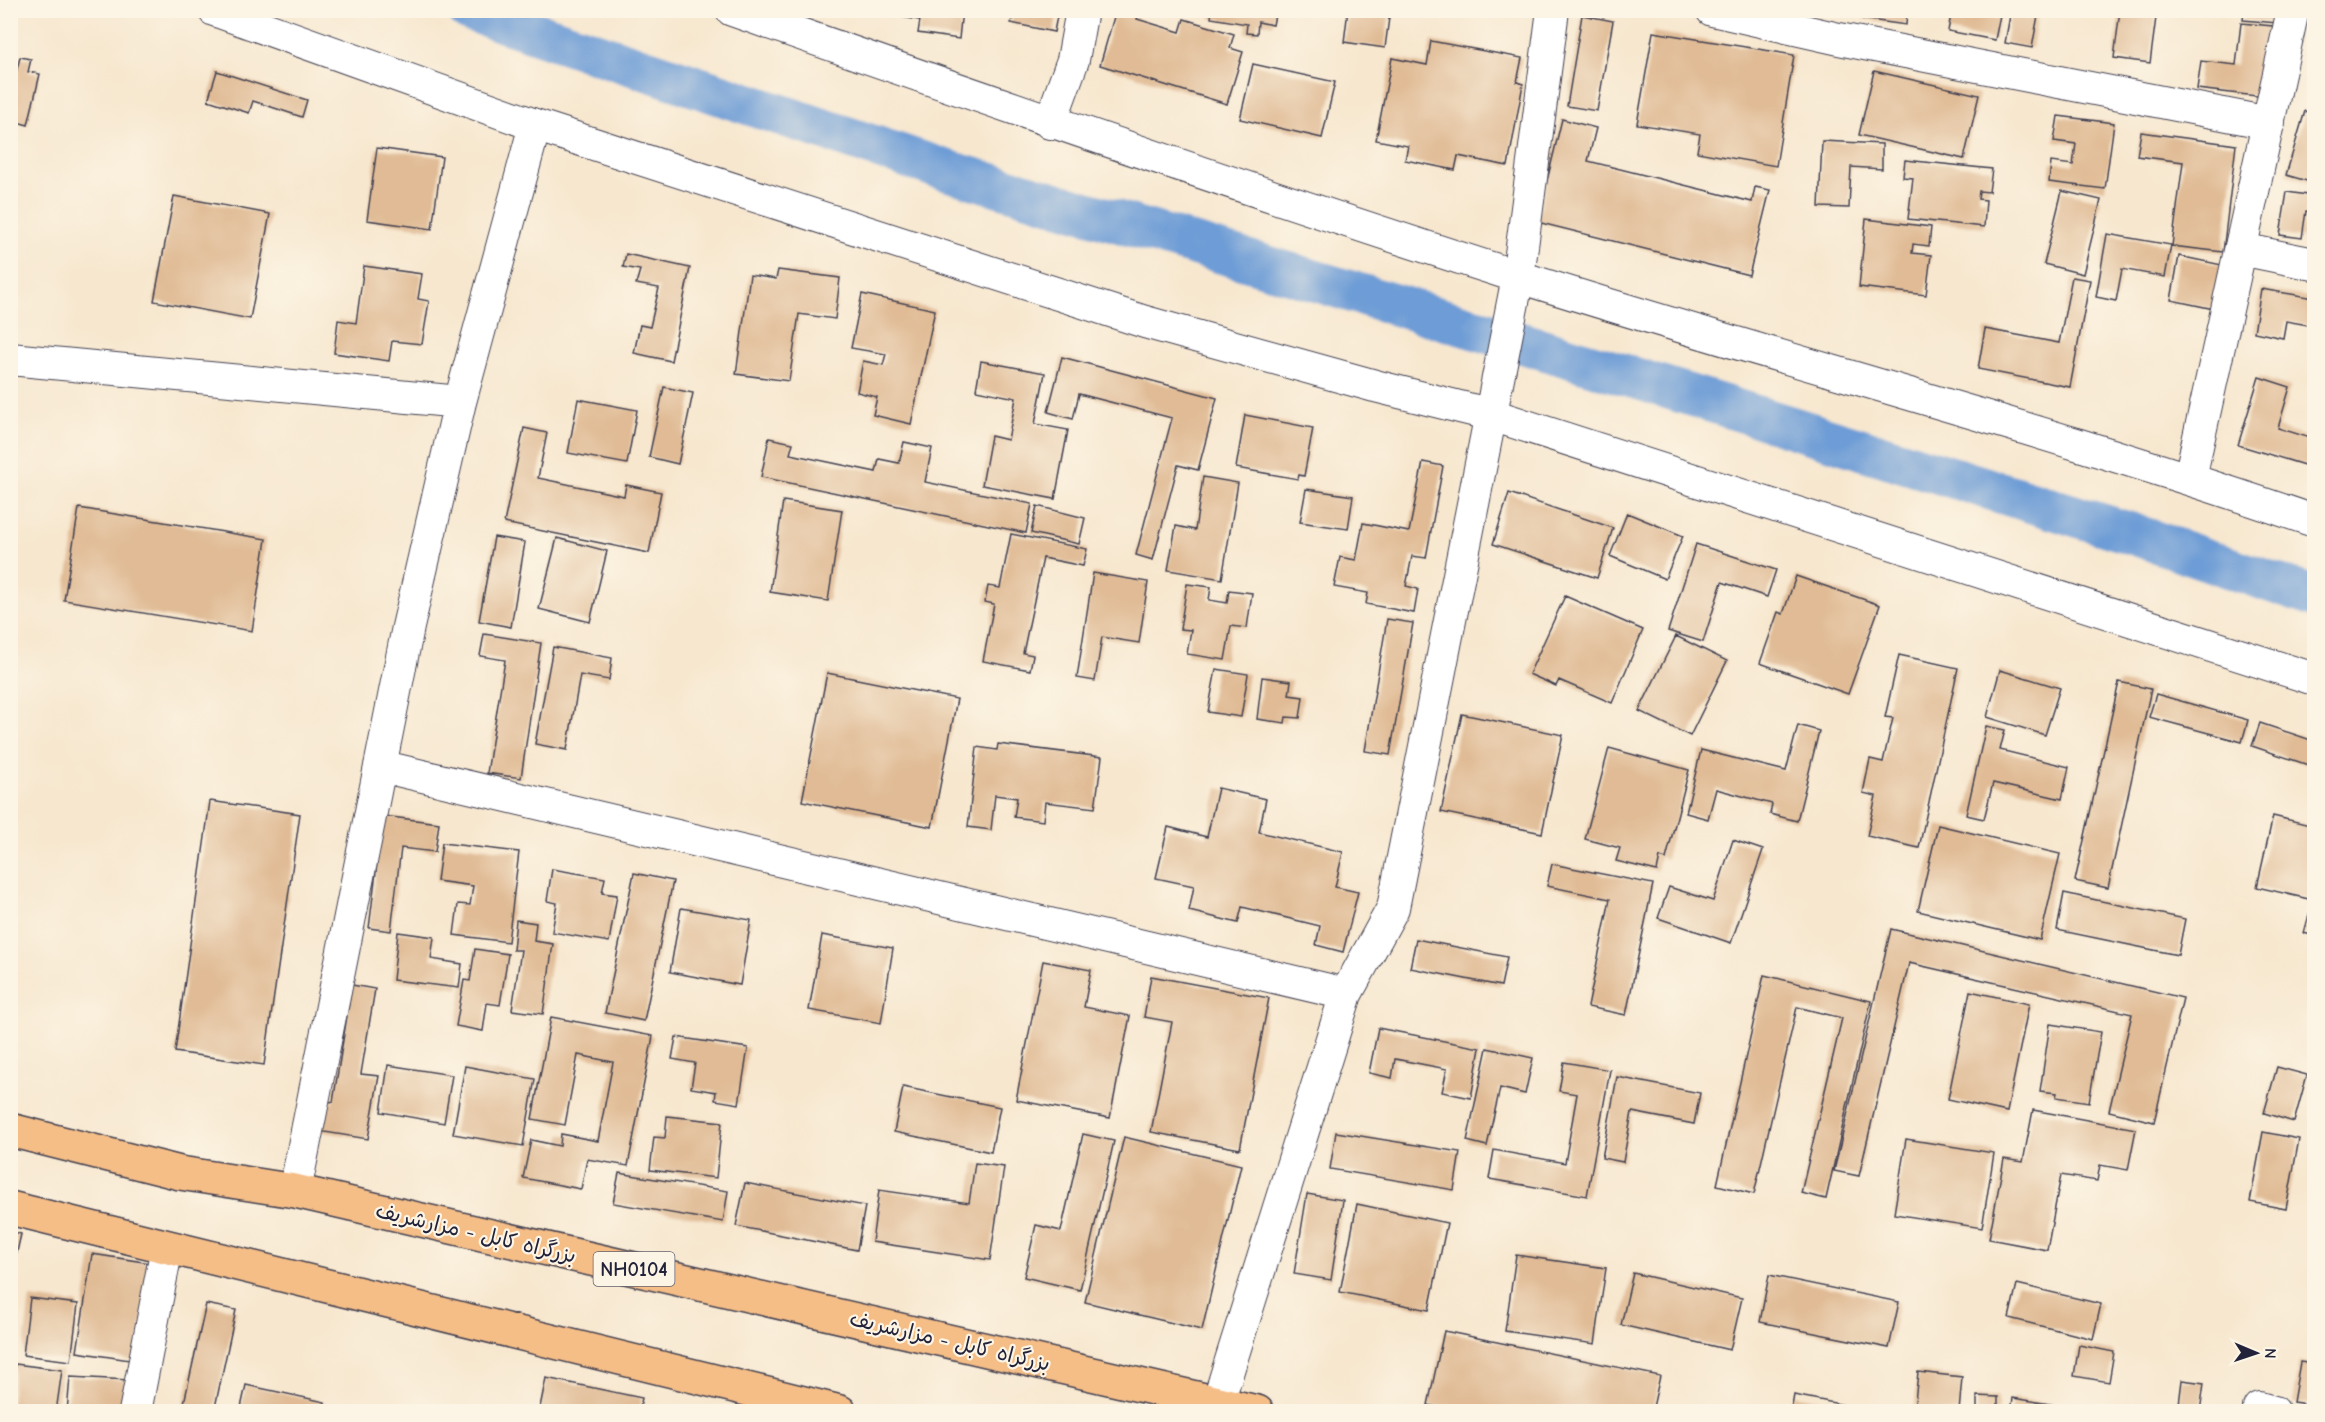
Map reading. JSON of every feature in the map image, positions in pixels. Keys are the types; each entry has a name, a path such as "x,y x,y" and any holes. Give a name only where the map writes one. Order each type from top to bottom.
{"highway":[{"name":"بزرگراه کابل - مزارشریف","path":"10,1130 180,1173 295,1191 1257,1412"},
{"path":"10,1209 840,1412"}],"street":[{"path":"214,10 535,124 1145,322 1492,415 2314,679"},
{"path":"732,10 1050,123 1518,277 2190,478 2314,521"},
{"path":"1050,123 1073,60 1082,10"},
{"path":"1218,1402 1346,994 1393,908 1492,415 1508,318 1518,277 1553,10"},
{"path":"1712,10 1839,39 2269,123"},
{"path":"2190,478 2293,10"},
{"path":"295,1191 408,627 460,402 535,124"},
{"path":"2241,249 2314,264"},
{"path":"10,359 460,402"},
{"path":"380,765 1346,994"},
{"path":"135,1412 167,1247"}],"building":[{"path":"882,10 962,10 959,39 918,33 920,20 881,14"},
{"path":"1014,10 1067,10 1066,18 1057,16 1054,32 1011,23"},
{"path":"1116,10 1139,10 1137,19 1180,32 1184,19 1234,34 1230,48 1243,52 1227,104 1100,65"},
{"path":"1212,10 1276,10 1273,25 1258,22 1257,34 1246,33 1247,24 1211,18"},
{"path":"1348,10 1390,10 1385,48 1344,42"},
{"path":"1864,10 1907,10 1906,25 1863,19"},
{"path":"1952,10 2001,10 1995,40 1948,31"},
{"path":"2011,10 2039,10 2032,48 2005,43"},
{"path":"2120,10 2157,10 2150,63 2114,58"},
{"path":"2244,10 2280,10 2278,23 2243,20"},
{"path":"1582,15 1613,21 1597,111 1567,106"},
{"path":"2241,23 2273,26 2265,97 2197,89 2201,61 2236,65"},
{"path":"1653,32 1794,55 1776,166 1697,152 1700,134 1637,124"},
{"path":"1431,41 1522,58 1517,82 1523,84 1508,166 1458,156 1455,170 1405,160 1408,146 1376,140 1392,58 1427,65"},
{"path":"20,57 31,59 28,72 40,74 28,125 10,120 10,98"},
{"path":"1253,64 1335,82 1322,138 1240,119"},
{"path":"217,71 307,100 302,117 253,101 249,113 208,100"},
{"path":"1874,71 1979,95 1964,159 1859,135"},
{"path":"2305,111 2314,114 2314,183 2286,175"},
{"path":"2058,116 2114,123 2105,189 2049,182 2051,162 2073,165 2076,144 2054,141"},
{"path":"1562,119 1596,128 1588,161 1752,202 1755,187 1770,190 1749,275 1537,222"},
{"path":"2141,132 2236,145 2223,252 2172,246 2183,162 2137,156"},
{"path":"1822,141 1882,144 1882,169 1851,167 1849,208 1819,207"},
{"path":"377,148 442,157 432,229 367,220"},
{"path":"1905,160 1992,169 1989,192 1979,191 1978,199 1986,200 1984,227 1908,219 1913,178 1903,177"},
{"path":"2062,191 2101,200 2083,274 2044,264"},
{"path":"2287,192 2314,196 2314,212 2306,211 2302,238 2280,235"},
{"path":"174,196 270,214 250,319 154,301"},
{"path":"1866,219 1931,227 1929,246 1913,244 1912,253 1931,255 1926,295 1859,287"},
{"path":"2107,234 2171,245 2165,277 2122,269 2116,301 2096,297"},
{"path":"626,254 690,268 671,361 634,353 640,325 650,327 659,288 636,284 640,270 623,267"},
{"path":"2179,256 2222,265 2214,309 2171,300"},
{"path":"364,266 422,274 418,299 429,301 422,344 392,341 389,361 334,353 338,320 356,323"},
{"path":"778,270 840,278 835,319 799,314 789,381 736,374 750,275 776,279"},
{"path":"2072,277 2090,280 2070,387 1978,369 1985,329 2059,343"},
{"path":"2261,289 2314,298 2314,326 2286,321 2283,338 2254,332"},
{"path":"862,294 935,310 911,424 873,415 877,397 857,392 863,361 883,365 886,354 851,348"},
{"path":"1062,357 1217,398 1198,470 1178,465 1153,560 1136,555 1172,418 1079,394 1073,419 1048,412"},
{"path":"981,361 1045,373 1035,424 1068,430 1055,499 982,485 991,436 1008,440 1016,398 976,390"},
{"path":"2259,377 2290,387 2278,428 2314,439 2314,468 2238,445"},
{"path":"664,387 693,393 678,464 649,457"},
{"path":"578,399 637,410 627,464 568,453"},
{"path":"1245,415 1313,428 1304,476 1299,475 1298,479 1236,468"},
{"path":"524,428 547,433 538,478 624,496 626,485 661,492 649,553 504,523"},
{"path":"769,438 793,443 790,454 876,472 879,459 899,463 904,442 932,448 925,482 1032,504 1026,533 761,477"},
{"path":"1423,462 1443,466 1426,558 1412,556 1406,586 1418,589 1414,613 1366,604 1368,593 1334,587 1340,557 1356,560 1363,523 1409,532"},
{"path":"1203,477 1238,483 1222,579 1168,570 1176,526 1195,530"},
{"path":"1306,489 1353,496 1348,529 1300,522"},
{"path":"1509,493 1613,528 1597,578 1493,544"},
{"path":"783,501 842,510 828,601 770,592"},
{"path":"1037,506 1085,518 1079,544 1031,533"},
{"path":"79,508 266,539 252,631 64,600"},
{"path":"1627,513 1683,536 1665,579 1610,556"},
{"path":"1011,534 1087,549 1083,566 1043,558 1023,653 1033,655 1030,670 983,661 994,604 985,602 988,586 1000,588"},
{"path":"494,537 525,542 511,627 479,621"},
{"path":"557,538 607,551 590,622 539,609"},
{"path":"1696,544 1776,570 1767,597 1722,582 1703,642 1668,631"},
{"path":"1093,573 1148,582 1139,643 1102,637 1095,681 1077,678"},
{"path":"1796,576 1880,605 1848,694 1760,663 1778,612 1783,614"},
{"path":"1187,584 1211,587 1209,600 1227,603 1229,590 1252,593 1247,628 1231,626 1225,660 1187,654 1191,630 1180,629"},
{"path":"1565,596 1643,630 1612,703 1559,680 1556,686 1529,674"},
{"path":"1387,619 1413,623 1390,755 1365,751"},
{"path":"484,634 541,643 521,778 487,773 505,660 480,656"},
{"path":"1676,636 1727,661 1690,736 1639,711"},
{"path":"553,647 612,658 609,680 580,675 567,750 535,744"},
{"path":"1899,655 1958,668 1919,848 1867,836 1876,796 1863,793 1870,759 1883,762 1893,718 1885,717"},
{"path":"1216,669 1248,674 1241,717 1208,712"},
{"path":"2000,670 2060,688 2045,735 1987,717"},
{"path":"827,673 957,699 932,827 802,801"},
{"path":"1262,677 1291,681 1289,695 1303,697 1300,718 1286,717 1285,723 1257,719"},
{"path":"2119,682 2151,689 2108,888 2075,881"},
{"path":"2156,694 2248,720 2242,742 2149,717"},
{"path":"1462,714 1563,735 1542,833 1441,812"},
{"path":"2260,723 2314,741 2314,767 2252,746"},
{"path":"1798,725 1819,731 1797,821 1770,814 1772,804 1716,789 1708,819 1686,813 1701,750 1786,771"},
{"path":"1986,726 2005,730 2000,750 2069,767 2062,799 1993,783 1984,819 1966,815"},
{"path":"998,744 1102,757 1095,808 1045,802 1043,821 1014,817 1017,798 995,795 991,830 968,827 977,747 997,750"},
{"path":"1609,748 1689,770 1666,859 1660,857 1657,871 1616,861 1620,848 1585,839"},
{"path":"1218,788 1266,799 1259,832 1343,852 1335,887 1358,892 1343,952 1316,945 1320,926 1242,907 1238,923 1189,911 1194,886 1156,878 1168,827 1207,837"},
{"path":"210,801 300,814 264,1065 175,1052"},
{"path":"383,816 439,823 435,852 401,848 391,931 369,928"},
{"path":"2273,816 2314,826 2313,900 2257,887"},
{"path":"1938,825 2060,854 2040,940 1918,911"},
{"path":"1733,840 1763,850 1731,943 1658,918 1669,887 1713,901"},
{"path":"442,843 519,852 508,942 454,935 458,904 470,905 473,886 437,881"},
{"path":"1552,864 1653,884 1626,1015 1588,1007 1610,899 1547,886"},
{"path":"552,869 605,878 602,893 617,895 609,942 552,932 557,903 547,901"},
{"path":"634,873 673,881 644,1021 605,1013"},
{"path":"2064,893 2185,919 2178,955 2057,930"},
{"path":"681,908 751,920 740,985 670,972"},
{"path":"2311,908 2314,909 2314,936 2304,933"},
{"path":"516,920 536,923 534,941 553,944 543,1014 512,1010 521,950 513,950"},
{"path":"1891,929 2183,998 2154,1122 2109,1111 2132,1014 1909,963 1859,1176 1834,1171"},
{"path":"398,932 434,937 431,959 462,964 459,988 393,980"},
{"path":"822,935 893,948 881,1023 809,1010"},
{"path":"1416,939 1507,957 1501,986 1410,968"},
{"path":"475,949 508,954 500,1005 487,1003 483,1031 456,1026 464,980 470,981"},
{"path":"1043,961 1091,970 1084,1007 1130,1016 1110,1118 1016,1100"},
{"path":"1764,975 1871,1001 1826,1199 1801,1193 1842,1018 1797,1007 1754,1194 1717,1185"},
{"path":"1151,976 1269,998 1240,1149 1151,1132 1172,1022 1144,1017"},
{"path":"352,985 375,989 361,1074 379,1076 368,1139 312,1130 317,1099 333,1102"},
{"path":"1970,991 2029,1004 2007,1112 1948,1099"},
{"path":"551,1017 653,1036 628,1166 587,1159 581,1189 523,1178 531,1140 560,1146 561,1134 598,1141 613,1062 578,1055 565,1125 532,1119"},
{"path":"2050,1024 2101,1032 2089,1102 2056,1097 2057,1093 2040,1091"},
{"path":"1378,1028 1480,1048 1471,1098 1442,1092 1447,1069 1395,1059 1392,1078 1369,1073"},
{"path":"676,1037 748,1048 739,1104 715,1100 716,1092 691,1088 695,1063 672,1059"},
{"path":"1487,1048 1533,1058 1525,1094 1500,1088 1487,1146 1467,1141"},
{"path":"1564,1062 1610,1070 1587,1196 1489,1179 1494,1150 1565,1163 1577,1094 1559,1091"},
{"path":"388,1065 452,1075 444,1123 381,1112"},
{"path":"465,1066 535,1079 523,1146 453,1134"},
{"path":"2277,1067 2307,1075 2294,1122 2264,1113"},
{"path":"1617,1077 1700,1093 1694,1124 1632,1112 1623,1162 1602,1158"},
{"path":"903,1087 1000,1107 991,1152 894,1132"},
{"path":"2033,1110 2136,1129 2128,1170 2100,1165 2097,1181 2061,1175 2047,1250 1989,1239 2004,1159 2023,1162"},
{"path":"667,1116 722,1122 716,1178 650,1170 654,1137 665,1138"},
{"path":"1336,1132 1460,1152 1454,1190 1330,1169"},
{"path":"2263,1132 2299,1139 2286,1209 2250,1202"},
{"path":"1083,1134 1114,1141 1080,1290 1024,1277 1036,1225 1061,1231"},
{"path":"1124,1137 1241,1165 1202,1330 1085,1302"},
{"path":"1906,1139 1994,1153 1982,1228 1894,1214"},
{"path":"975,1163 1004,1167 990,1260 872,1242 879,1190 969,1203"},
{"path":"619,1173 728,1191 723,1222 613,1203"},
{"path":"745,1183 865,1206 857,1250 736,1226"},
{"path":"1307,1194 1343,1200 1331,1280 1294,1274"},
{"path":"1357,1204 1447,1223 1429,1310 1340,1292"},
{"path":"10,1231 21,1234 11,1279 10,1279"},
{"path":"92,1254 150,1263 136,1361 77,1352"},
{"path":"1516,1255 1606,1268 1595,1344 1505,1331"},
{"path":"1633,1273 1742,1298 1730,1350 1621,1325"},
{"path":"1769,1275 1899,1302 1889,1348 1760,1322"},
{"path":"2017,1284 2101,1304 2093,1339 2009,1318"},
{"path":"30,1298 78,1304 71,1361 23,1355"},
{"path":"206,1304 236,1310 214,1412 182,1412"},
{"path":"1444,1331 1660,1376 1652,1412 1458,1412 1428,1405"},
{"path":"2079,1345 2114,1352 2109,1382 2074,1376"},
{"path":"2300,1362 2314,1364 2314,1405 2293,1402"},
{"path":"15,1364 62,1370 56,1412 10,1412"},
{"path":"1918,1372 1962,1377 1959,1412 1914,1412"},
{"path":"70,1377 129,1380 127,1412 67,1412"},
{"path":"546,1378 642,1398 639,1412 539,1412"},
{"path":"2182,1380 2204,1383 2200,1412 2178,1412"},
{"path":"246,1385 325,1402 323,1412 240,1412"},
{"path":"1794,1395 1870,1410 1870,1412 1791,1412"},
{"path":"1977,1396 1998,1397 1998,1412 1977,1412"},
{"path":"2013,1398 2081,1409 2080,1412 2011,1412"},
{"path":"1668,1405 1701,1410 1701,1412 1667,1412"}],"waterway":[{"path":"468,10 939,168 1539,348 2136,535 2314,597"}]}
